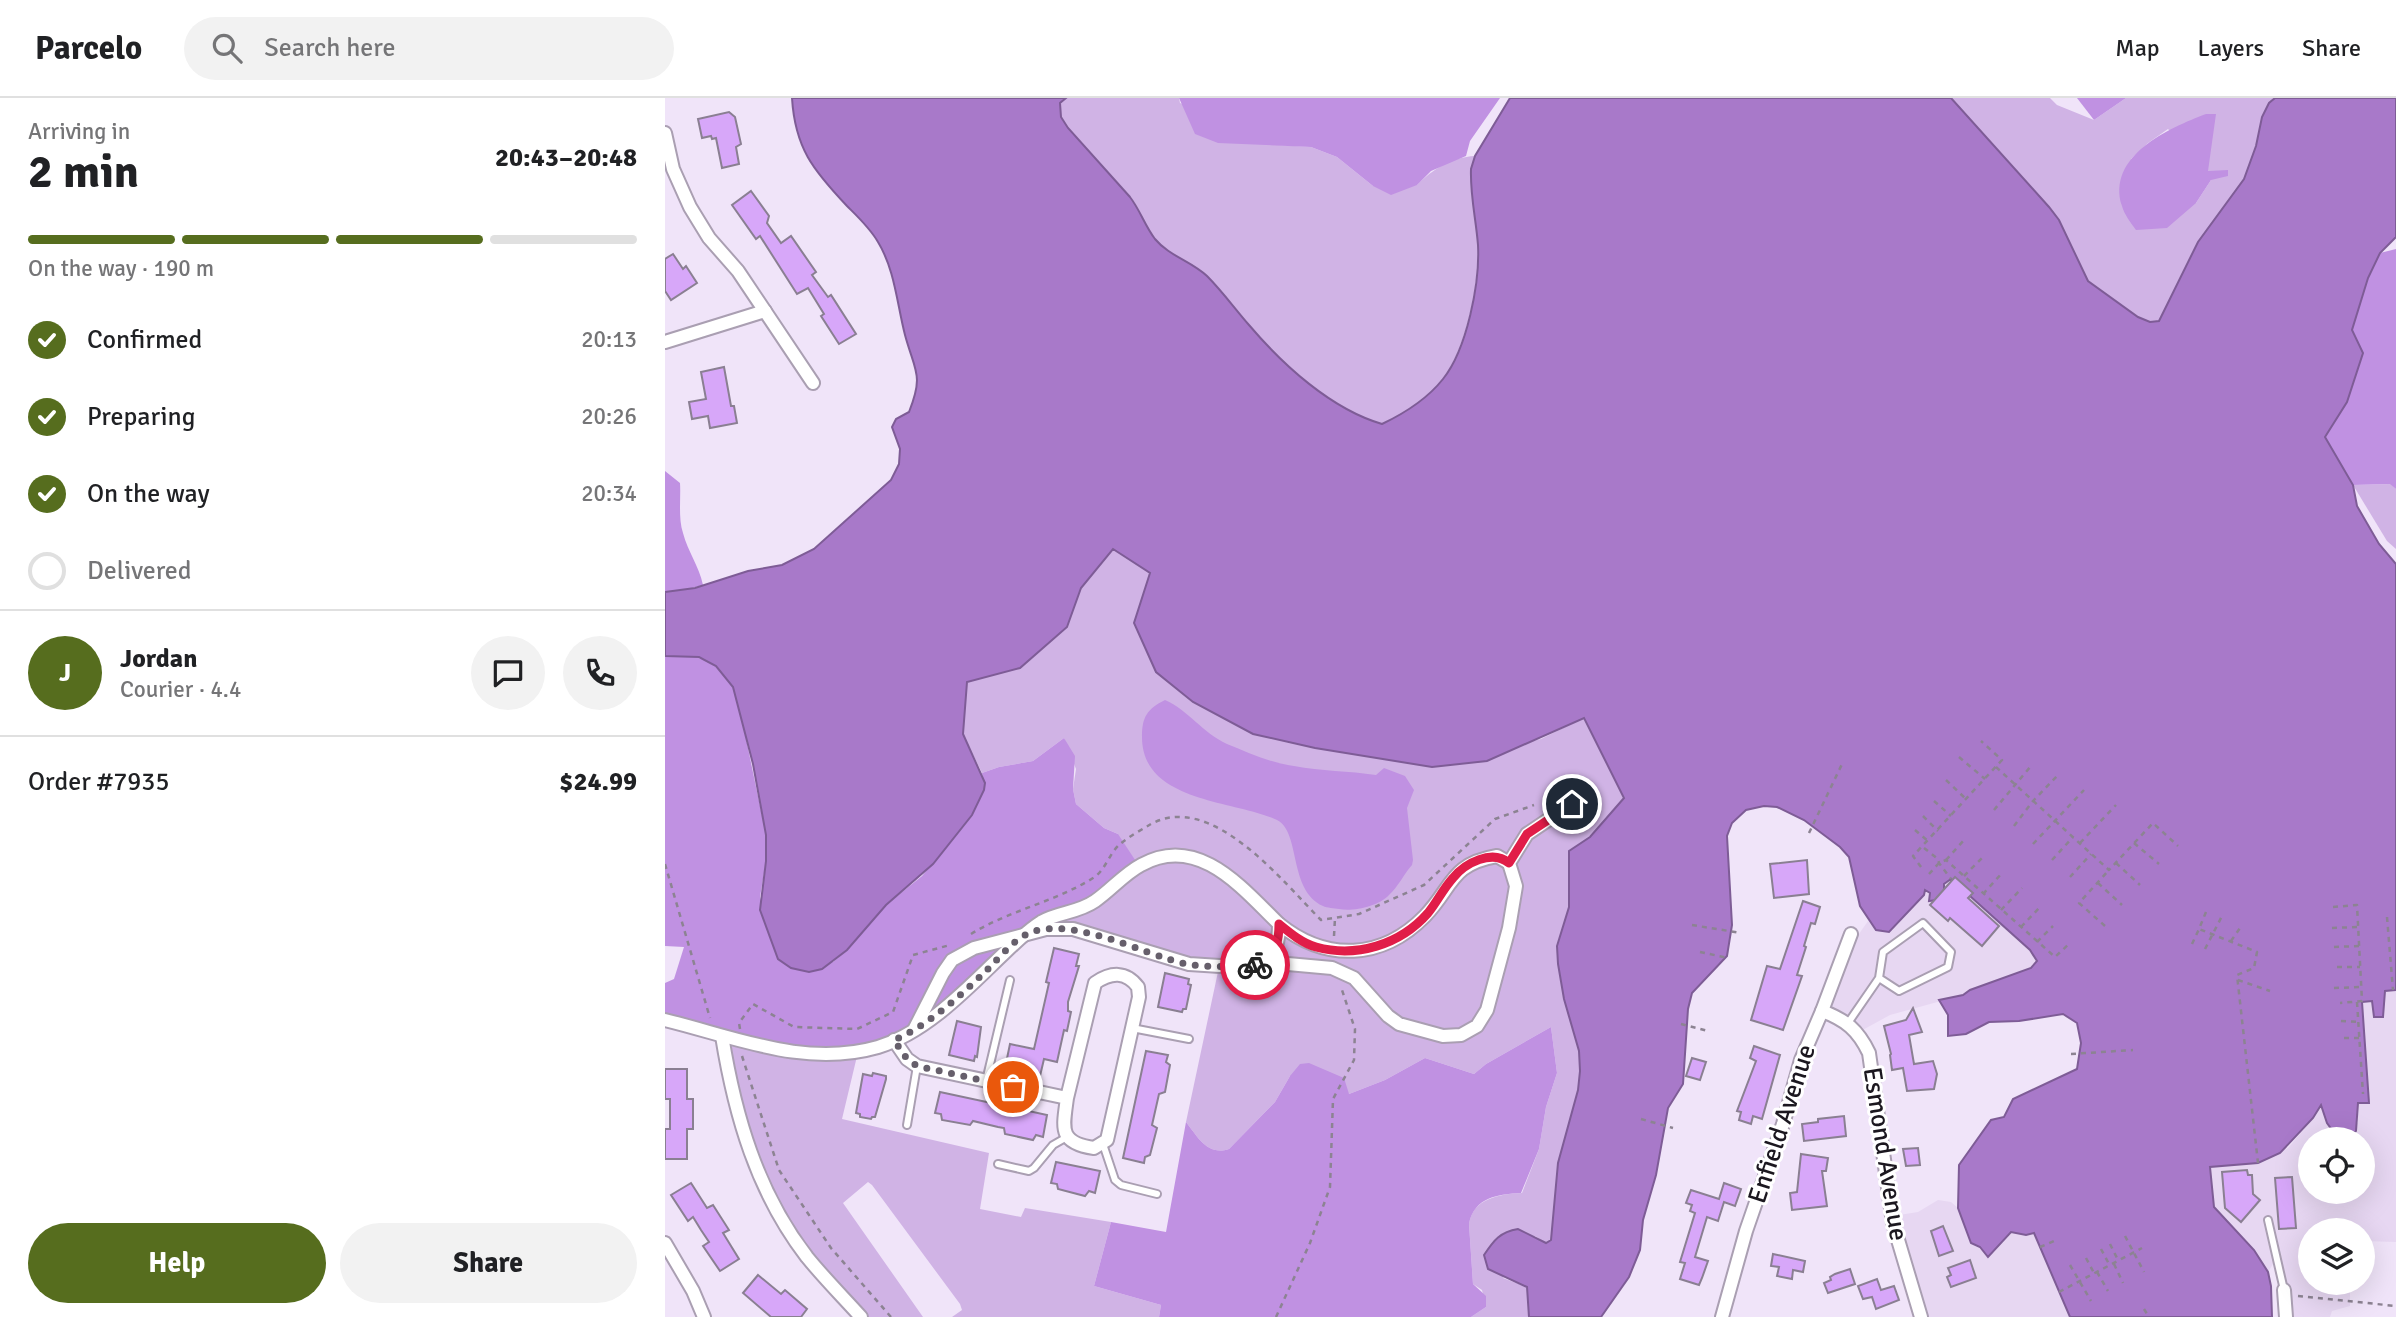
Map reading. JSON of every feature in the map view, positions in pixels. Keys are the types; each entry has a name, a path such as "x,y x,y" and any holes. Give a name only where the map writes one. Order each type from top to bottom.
{"street":[{"path":"665,133 673,169 690,207 709,238 738,271 813,383"},
{"path":"665,342 765,311"},
{"path":"1509,863 1527,834 1585,795"},
{"path":"665,1020 771,1049 830,1055 864,1050 894,1040 915,1028 943,1009 1023,936 1042,921 1086,908 1139,866 1167,855 1196,858 1220,869 1279,924 1306,942 1336,950 1358,950 1391,941 1405,934 1428,913 1453,877 1482,859 1497,856 1509,863 1516,886 1509,928 1487,1010 1478,1026 1461,1035 1443,1036 1399,1024 1388,1016 1354,978 1339,970 1306,964 1189,964 1073,929 1046,929 1023,936 974,948 953,960 943,973 915,1028"},
{"path":"1263,964 1274,953 1279,940 1279,924"},
{"name":"Enfield Avenue","path":"1722,1317 1746,1231 1783,1124 1801,1060 1851,934"},
{"path":"1114,974 1124,975 1138,987 1139,997 1132,1028 1107,1140 1094,1149 1072,1143 1063,1128 1067,1098 1095,983 1114,974"},
{"name":"Esmond Avenue","path":"1822,1011 1847,1023 1861,1036 1869,1053 1893,1223 1921,1317"},
{"path":"718,1034 739,1122 752,1159 770,1196 808,1258 861,1317"},
{"path":"894,1040 907,1059 917,1066 1067,1098"},
{"path":"665,1243 704,1317"},
{"path":"2285,1293 2286,1317"}],"lane":[{"path":"1847,1023 1878,978 1883,952 1923,923 1951,952 1948,967 1899,991 1878,978"},
{"path":"986,1081 1010,980"},
{"path":"1132,1028 1189,1039"},
{"path":"907,1125 917,1066"},
{"path":"998,1164 1029,1171 1053,1145 1067,1137"},
{"path":"1103,1144 1115,1180 1121,1185 1157,1194"},
{"path":"2268,1220 2285,1293"}],"path":[{"path":"1921,867 1913,856 2002,760 1981,741"},
{"path":"1959,757 1985,779"},
{"path":"1809,833 1843,762"},
{"path":"1994,810 2031,766"},
{"path":"1996,767 2109,870"},
{"path":"2014,826 2057,776"},
{"path":"1946,780 1966,799"},
{"path":"2033,844 2084,790"},
{"path":"1934,800 1951,816"},
{"path":"2080,843 2116,805"},
{"path":"1923,816 1938,831"},
{"path":"2105,926 2079,903 2109,870 2153,823 2178,846"},
{"path":"1915,830 1929,841"},
{"path":"2052,860 2073,837"},
{"path":"1929,874 1965,839"},
{"path":"2134,843 2158,864"},
{"path":"1923,847 1938,859 1938,863 1951,878"},
{"path":"2070,877 2091,854"},
{"path":"1964,876 1985,855"},
{"path":"1945,860 2055,957 2070,943"},
{"path":"2116,863 2140,885"},
{"path":"665,864 718,1034"},
{"path":"1983,894 2003,872"},
{"path":"2098,883 2122,905"},
{"path":"2001,910 2022,888"},
{"path":"2333,907 2357,905 2362,1001 2340,1003"},
{"path":"2021,928 2041,906"},
{"path":"2192,944 2206,912"},
{"path":"2205,949 2222,916"},
{"path":"2388,917 2393,990"},
{"path":"1335,918 1336,950"},
{"path":"1692,925 1741,933"},
{"path":"2037,942 2053,926"},
{"path":"2332,928 2358,926"},
{"path":"2231,941 2240,928"},
{"path":"2199,929 2257,952 2254,968 2237,975 2259,1163"},
{"path":"2334,947 2359,946"},
{"path":"1700,952 1728,958"},
{"path":"2337,967 2360,967"},
{"path":"1276,1317 1310,1243 1330,1187 1333,1099 1354,1060 1355,1029 1341,988 1339,970"},
{"path":"2238,980 2270,991"},
{"path":"2334,988 2361,987"},
{"path":"2357,1002 2363,1094"},
{"path":"2341,1021 2359,1021"},
{"path":"1681,1024 1707,1031"},
{"path":"2344,1038 2360,1038"},
{"path":"2071,1054 2133,1050"},
{"path":"1641,1119 1673,1128"},
{"path":"779,1170 831,1248 891,1317"},
{"path":"2125,1236 2144,1272"},
{"path":"2040,1247 2054,1241"},
{"path":"2110,1244 2118,1261"},
{"path":"2101,1248 2123,1283"},
{"path":"2059,1292 2142,1248"},
{"path":"2086,1258 2108,1292"},
{"path":"2070,1265 2091,1301"},
{"path":"2285,1293 2396,1306"},
{"path":"2144,1309 2149,1317"}],"shaded area":[{"path":"792,98 1066,98 1060,103 1061,117 1068,128 1130,197 1151,234 1161,245 1207,276 1262,340 1309,384 1344,408 1382,424 1430,393 1443,379 1459,351 1477,278 1478,245 1471,169 1475,156 1510,98 1951,98 2059,220 2088,281 2138,317 2150,322 2159,321 2198,242 2244,179 2256,146 2262,117 2269,103 2275,98 2396,98 2396,237 2380,253 2368,278 2352,330 2363,353 2347,402 2325,437 2353,485 2357,506 2379,544 2396,564 2396,990 2385,991 2383,1017 2374,1017 2372,1001 2362,1002 2369,1103 2358,1103 2356,1127 2330,1127 2321,1105 2305,1127 2298,1127 2298,1134 2280,1153 2258,1163 2210,1167 2214,1207 2254,1250 2268,1272 2272,1317 2070,1317 2034,1233 2026,1235 2011,1232 1988,1257 1980,1247 1971,1243 1958,1208 1959,1165 1991,1120 2004,1117 2013,1099 2077,1069 2081,1043 2077,1023 2063,1014 2019,1021 1989,1022 1966,1034 1948,1036 1948,1015 1939,1000 1963,995 2031,968 2037,961 2030,950 1951,879 1944,884 1944,899 1929,901 1930,893 1925,890 1924,895 1889,932 1876,930 1860,906 1849,857 1840,847 1804,820 1777,807 1764,806 1746,810 1732,823 1727,836 1732,925 1727,956 1692,993 1688,1009 1683,1084 1668,1108 1656,1175 1643,1220 1640,1250 1629,1277 1601,1317 1529,1317 1527,1287 1488,1269 1484,1255 1498,1238 1512,1230 1518,1229 1546,1243 1551,1240 1558,1163 1578,1090 1580,1071 1579,1051 1564,999 1557,946 1569,907 1569,851 1590,837 1624,798 1584,718 1487,761 1432,767 1315,748 1253,734 1193,702 1156,672 1134,623 1150,573 1113,549 1081,588 1067,627 1020,668 967,682 963,734 985,783 984,790 972,815 933,864 886,905 847,950 822,969 809,972 791,968 778,959 760,910 766,835 753,764 733,687 716,666 699,657 665,656 665,592 695,588 748,571 782,565 814,549 891,480 899,464 900,449 892,427 896,419 909,412 917,381 884,253 871,232 815,169 802,145"},
{"path":"1066,98 1179,98 1180,103 1278,145 1311,147 1337,157 1373,186 1417,185 1443,165 1475,156 1472,178 1478,246 1476,279 1458,352 1442,380 1415,405 1382,424 1326,397 1262,340 1207,276 1155,239 1131,197 1061,117 1060,102"},
{"path":"1179,98 1500,98 1470,141 1466,156 1431,171 1417,185 1391,195 1373,186 1337,157 1311,147 1218,143 1195,134"},
{"path":"1951,98 2050,98 2057,105 2094,120 2126,98 2275,98 2269,103 2262,117 2256,146 2244,179 2198,242 2159,321 2150,322 2138,317 2088,281 2059,220","holes":["2168,129 2208,171 2211,180 2196,203 2131,159"]},
{"path":"2077,98 2126,98 2094,120"},
{"path":"2206,114 2216,114 2208,171 2228,170 2228,176 2211,180 2196,203 2167,228 2136,230 2122,206 2119,188 2123,172 2144,147 2159,136"},
{"path":"2396,249 2396,489 2390,484 2353,485 2325,437 2347,402 2352,330 2362,291 2380,253"},
{"path":"665,471 680,483 681,527 703,585 677,592 665,592"},
{"path":"2391,484 2396,489 2396,549 2387,541 2353,485"},
{"path":"1113,548 1150,573 1134,623 1315,748 1432,767 1541,739 1583,718 1624,798 1590,837 1569,851 1569,907 1557,946 1579,1051 1580,1071 1578,1090 1558,1163 1551,1240 1546,1243 1535,1236 1503,1278 1527,1287 1529,1317 1471,1317 1486,1307 1482,1290 1473,1284 1469,1224 1476,1208 1482,1203 1497,1196 1522,1193 1539,1149 1546,1107 1557,1073 1551,1027 1486,1064 1474,1074 1425,1058 1385,1080 1349,1094 1290,1076 1275,1102 1229,1149 1215,1150 1204,1144 1186,1122 1219,967 1119,941 1046,929 1118,834 1104,828 1076,804 1073,789 1076,769 1064,738 1033,761 982,773 963,734 967,682 1020,668 1067,627 1081,588"},
{"path":"686,655 704,660 719,669 738,700 766,835 766,861 760,897 778,959 833,962 886,905 922,876 963,827 984,790 982,773 1033,761 1064,738 1075,756 1073,789 1076,804 1104,828 1118,834 1139,866 1100,898 1056,916 903,1036 830,1055 665,1019 665,983 674,979 684,947 665,946 665,656"},
{"path":"1165,700 1218,739 1268,760 1304,768 1376,775 1384,768 1405,776 1414,790 1407,808 1413,860 1395,888 1385,899 1366,907 1345,910 1323,906 1304,888 1289,836 1277,820 1194,796 1157,775 1146,759 1142,730 1147,714"},
{"path":"1951,879 2030,950 2037,961 2031,968 1963,995 1890,1015 1859,1032 1824,1009 1847,951 1868,921 1876,930 1889,932 1924,895 1925,890 1930,893"},
{"path":"2385,990 2396,990 2396,1242 2375,1241 2375,1218 2298,1218 2298,1295 2350,1295 2350,1306 2332,1311 2330,1317 2285,1317 2278,1272 2273,1264 2268,1272 2254,1250 2214,1207 2210,1167 2258,1163 2288,1148 2298,1136 2298,1204 2375,1204 2375,1127 2306,1127 2321,1104 2327,1123 2358,1123 2358,1103 2369,1102 2362,1001 2373,1001"},
{"path":"1551,1027 1557,1073 1546,1107 1539,1149 1521,1193 1496,1196 1482,1203 1476,1208 1469,1224 1473,1284 1486,1296 1486,1307 1471,1317 1159,1317 1161,1305 1094,1286 1111,1222 1166,1232 1186,1122 1204,1144 1215,1150 1229,1149 1275,1102 1300,1064 1309,1063 1344,1078 1349,1094 1385,1080 1425,1058 1474,1074 1486,1064"},
{"path":"722,1041 858,1052 842,1119 989,1153 980,1209 1021,1217 1025,1208 1111,1222 1094,1286 1161,1305 1159,1317 952,1317 962,1310 960,1304 868,1182 843,1203 923,1317 860,1317 796,1241 756,1168"},
{"path":"1938,1200 1951,1202 1958,1208 1971,1243 2011,1232 2026,1235 2034,1232 2070,1317 1922,1317 1893,1216 1918,1212"}],"building":[{"path":"729,112 735,117 741,144 736,147 739,164 722,168 716,138 702,138 698,119"},
{"path":"751,191 769,216 767,223 781,243 791,236 816,272 812,275 828,297 831,295 856,334 839,344 821,316 824,314 808,288 797,294 760,236 756,239 732,205"},
{"path":"673,254 683,269 686,266 697,283 671,300 665,291 665,259"},
{"path":"724,367 737,423 710,428 708,416 692,419 689,402 706,399 701,372"},
{"path":"1807,860 1809,894 1774,898 1770,864"},
{"path":"1955,877 1973,893 1968,898 1999,926 1982,946 1950,918 1948,921 1930,905"},
{"path":"1803,901 1820,907 1815,924 1811,923 1804,946 1806,947 1797,975 1802,976 1783,1030 1751,1020 1767,966 1780,969"},
{"path":"1054,948 1079,954 1076,966 1079,966 1068,1002 1068,1011 1071,1012 1057,1062 1044,1059 1040,1076 1012,1073 1012,1070 1005,1068 1010,1044 1034,1049"},
{"path":"1165,973 1189,979 1188,984 1191,985 1186,1009 1182,1012 1158,1007"},
{"path":"1913,1008 1922,1032 1909,1035 1914,1064 1933,1061 1937,1074 1934,1089 1907,1091 1903,1068 1892,1070 1884,1026 1906,1020"},
{"path":"957,1021 981,1027 977,1057 975,1056 974,1061 949,1055"},
{"path":"1754,1046 1780,1055 1762,1119 1753,1116 1751,1124 1739,1120 1741,1112 1737,1111 1756,1061 1750,1058"},
{"path":"1146,1051 1168,1055 1166,1062 1170,1065 1165,1092 1159,1094 1152,1125 1157,1128 1150,1155 1145,1157 1144,1163 1123,1158"},
{"path":"1692,1058 1706,1062 1700,1080 1686,1076"},
{"path":"665,1069 687,1069 687,1099 693,1099 693,1129 687,1129 687,1159 665,1159 665,1129 670,1129 670,1099 665,1099"},
{"path":"873,1073 886,1076 886,1079 875,1117 871,1119 860,1117 860,1114 856,1113 863,1074 872,1076"},
{"path":"940,1092 1047,1115 1043,1137 1036,1135 1033,1140 1005,1134 1004,1128 973,1121 970,1125 942,1120 941,1114 935,1113"},
{"path":"1844,1116 1846,1136 1804,1141 1802,1124"},
{"path":"1918,1148 1920,1165 1906,1166 1903,1149"},
{"path":"1801,1154 1828,1158 1826,1171 1822,1171 1827,1206 1792,1210 1790,1193 1797,1192"},
{"path":"1056,1162 1100,1171 1095,1193 1089,1191 1085,1196 1058,1189 1057,1184 1051,1183"},
{"path":"2247,1170 2248,1175 2252,1175 2253,1194 2260,1200 2241,1222 2225,1208 2222,1172"},
{"path":"2292,1177 2296,1228 2279,1229 2275,1178"},
{"path":"691,1183 707,1208 713,1205 729,1230 723,1233 739,1259 720,1271 703,1246 709,1242 693,1217 688,1221 671,1195"},
{"path":"1724,1183 1741,1189 1735,1206 1724,1202 1718,1221 1707,1217 1695,1257 1708,1261 1699,1285 1680,1279 1685,1263 1680,1262 1695,1213 1690,1211 1692,1205 1686,1203 1691,1190 1719,1199"},
{"path":"1943,1226 1953,1251 1939,1256 1931,1231"},
{"path":"1773,1254 1805,1261 1803,1272 1793,1270 1792,1279 1777,1276 1779,1267 1771,1266"},
{"path":"1970,1260 1976,1278 1951,1287 1947,1277 1951,1275 1948,1268"},
{"path":"1850,1269 1855,1284 1828,1293 1824,1283 1831,1280 1830,1277 1835,1274"},
{"path":"758,1275 781,1294 785,1290 807,1309 801,1317 771,1317 743,1293"},
{"path":"1877,1279 1881,1290 1894,1286 1899,1300 1876,1309 1872,1297 1863,1299 1858,1286"}],"way so far":[{"path":"1013,1087 917,1066 907,1059 894,1040 943,1009 1023,936 1046,929 1073,929 1189,964 1255,965"}],"route":[{"path":"1255,965 1263,964 1274,953 1279,940 1279,924 1306,942 1329,950 1374,947 1405,934 1428,913 1461,870 1482,859 1497,856 1509,863 1527,834 1572,804"}]}
